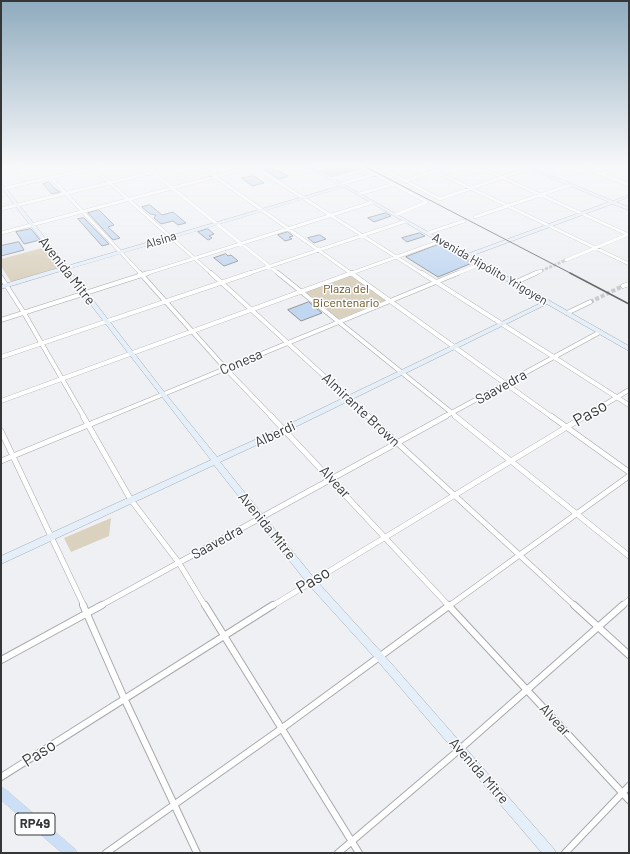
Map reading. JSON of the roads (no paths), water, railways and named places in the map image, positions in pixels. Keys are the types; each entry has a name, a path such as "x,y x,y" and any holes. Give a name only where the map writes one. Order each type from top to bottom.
{"main road":[{"name":"Avenida Mitre","path":"17,206 163,395 311,581 379,656 550,853"},
{"name":"Alsina","path":"1,287 276,206"},
{"name":"Avenida Hipólito Yrigoyen","path":"380,206 629,348"},
{"path":"467,256 604,206"},
{"name":"Alberdi","path":"1,560 216,462 547,302"},
{"name":"RP49","path":"1,793 71,853"}],"street":[{"path":"1,210 17,206"},
{"name":"Alvear","path":"77,206 142,275 226,369 332,479 629,800"},
{"path":"1,233 102,206"},
{"name":"Almirante Brown","path":"136,206 629,655"},
{"path":"196,206 629,556"},
{"path":"256,206 629,472"},
{"path":"316,206 629,405"},
{"path":"1,320 361,206"},
{"path":"395,215 418,206"},
{"path":"475,217 507,206 629,264"},
{"path":"564,206 629,235"},
{"path":"1,357 406,221"},
{"path":"428,234 464,221"},
{"path":"566,260 629,235"},
{"path":"1,401 441,241"},
{"name":"Conesa","path":"1,461 481,264"},
{"path":"514,283 541,271"},
{"path":"1,277 24,313 131,500 179,563 358,853"},
{"path":"623,286 629,284"},
{"path":"567,313 590,302"},
{"name":"Saavedra","path":"1,660 600,332"},
{"name":"Paso","path":"1,777 311,581 629,390"},
{"path":"1,431 88,613 124,698 197,853"},
{"path":"106,853 281,729 449,605 629,476"},
{"path":"338,853 460,749 526,689 629,600"},
{"path":"565,853 629,786"}],"tunnel":[{"path":"541,271 566,260"},
{"path":"590,302 623,286"}],"railway":[{"path":"441,206 572,274"},
{"path":"570,273 629,304"}],"park label":[{"name":"Plaza del Bicentenario","path":"346,296"}]}
